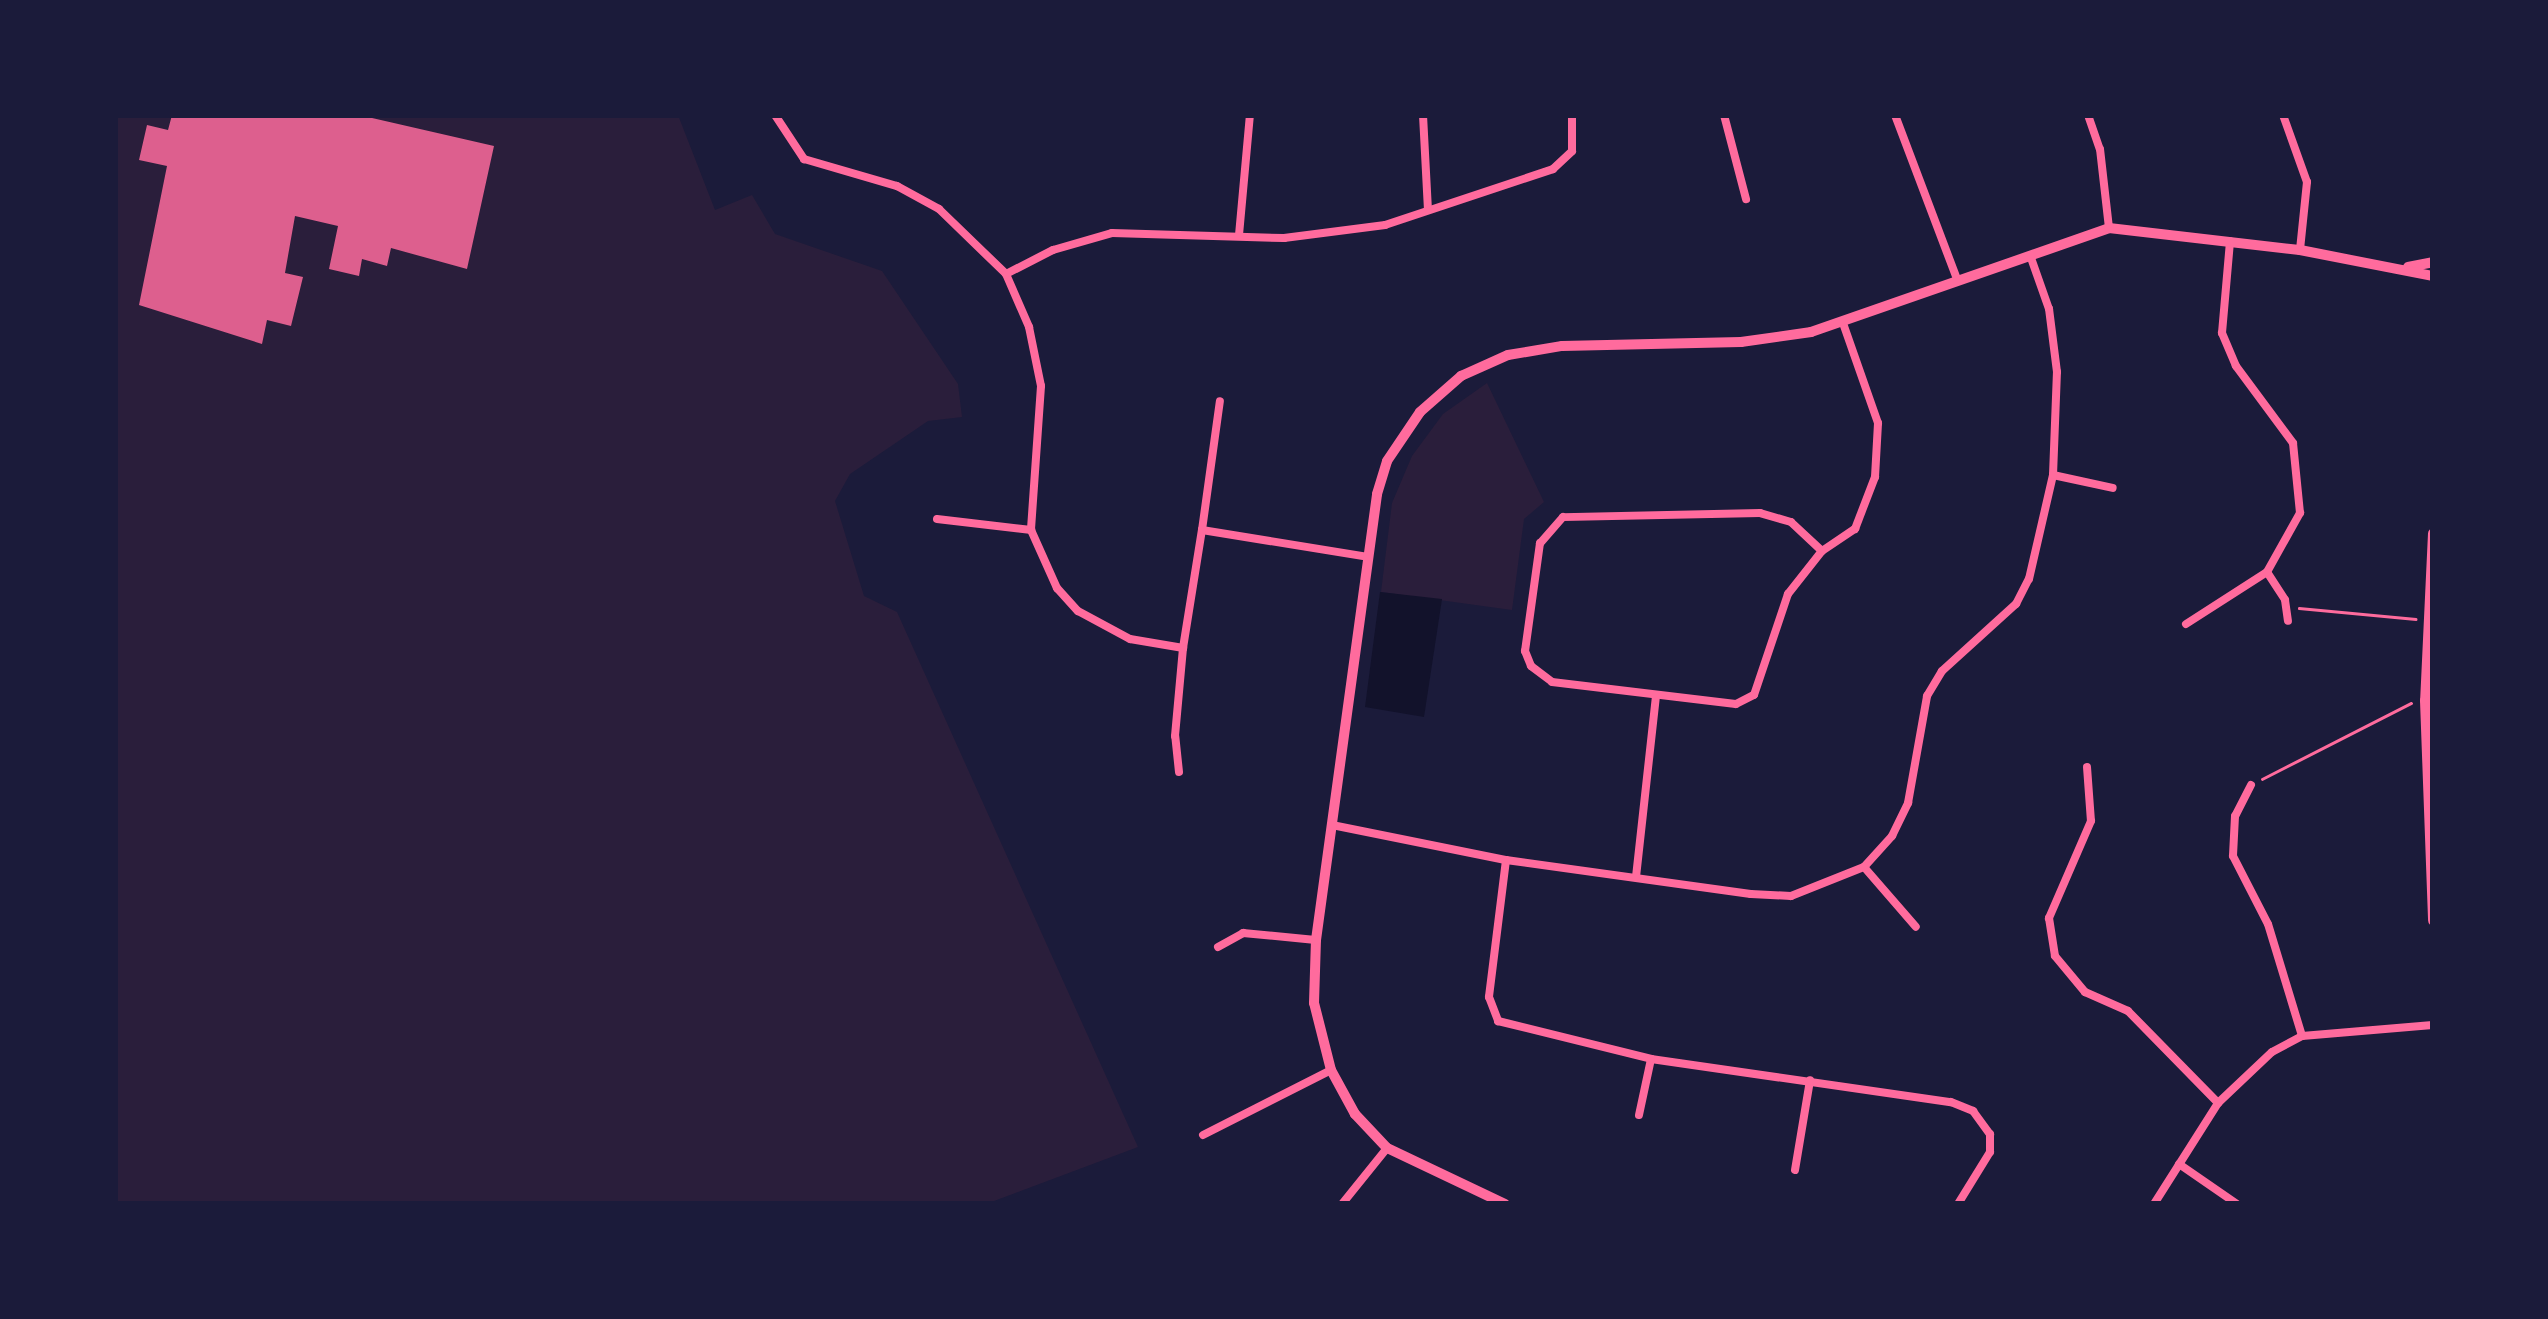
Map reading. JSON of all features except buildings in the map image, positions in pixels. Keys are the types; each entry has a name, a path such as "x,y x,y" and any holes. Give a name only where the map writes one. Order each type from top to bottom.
{"main road":[{"path":"2433,533 2425,700 2433,920"}],"street":[{"path":"776,115 804,159 897,186 939,209 1006,274 1029,328 1041,386 1031,530 1057,588 1078,611 1130,639 1183,648"},
{"path":"1240,235 1250,115"},
{"path":"1424,115 1428,210"},
{"path":"1006,274 1112,233 1354,233 1553,169 1572,151 1572,115"},
{"path":"1724,115 1746,199"},
{"path":"1895,115 1957,279"},
{"path":"2088,115 2100,150 2109,228"},
{"path":"2282,115 2307,182 2300,250"},
{"path":"1505,1204 1387,1148 1356,1114 1331,1070 1314,1004 1316,940 1368,557 1378,494 1404,431 1461,376 1534,348 1741,342 1843,324 1957,279 2109,228 2300,250 2408,267 2433,276"},
{"path":"2186,624 2214,612 2267,572 2300,513 2300,466 2293,444 2236,366 2222,333 2230,241"},
{"path":"1332,825 1506,860 1790,896 1864,867 1892,836 1908,803 1926,696 1942,671 2016,604 2029,579 2053,475 2055,336 2030,254"},
{"path":"2408,267 2433,262"},
{"path":"1822,551 1791,522 1760,513 1577,516 1551,523 1540,543 1526,650 1531,666 1552,682 1736,704 1754,694 1788,594 1822,551 1855,529 1867,510 1880,444 1843,324"},
{"path":"1179,772 1175,736 1183,648 1220,401"},
{"path":"2053,475 2113,488"},
{"path":"937,519 1031,530"},
{"path":"1202,530 1368,557"},
{"path":"2267,572 2288,610 2288,622"},
{"path":"1636,876 1656,695"},
{"path":"2087,767 2091,820 2054,900 2055,956 2085,992 2128,1011 2218,1103"},
{"path":"2251,786 2235,816 2233,856 2268,924 2302,1036"},
{"path":"1506,860 1489,997 1498,1021 1651,1059 1923,1094 1984,1121 1990,1152 1958,1204"},
{"path":"1864,867 1916,927"},
{"path":"1218,948 1243,933 1316,940"},
{"path":"2154,1204 2218,1103 2272,1052 2302,1036 2433,1025"},
{"path":"1639,1115 1651,1059"},
{"path":"1203,1135 1331,1070"},
{"path":"1796,1170 1810,1080"},
{"path":"1342,1204 1387,1148"},
{"path":"2179,1164 2237,1204"}],"path":[{"path":"2288,610 2306,606 2417,619"},
{"path":"2251,786 2416,700"}],"shaded area":[{"path":"115,115 678,115 715,210 752,195 775,234 882,271 958,384 962,417 928,421 850,474 835,501 864,596 897,612 1138,1147 986,1204 115,1204"},
{"path":"1487,383 1544,502 1524,519 1512,610 1381,592 1392,503 1412,456 1443,414"},
{"path":"1380,592 1442,599 1424,717 1365,707"}]}
